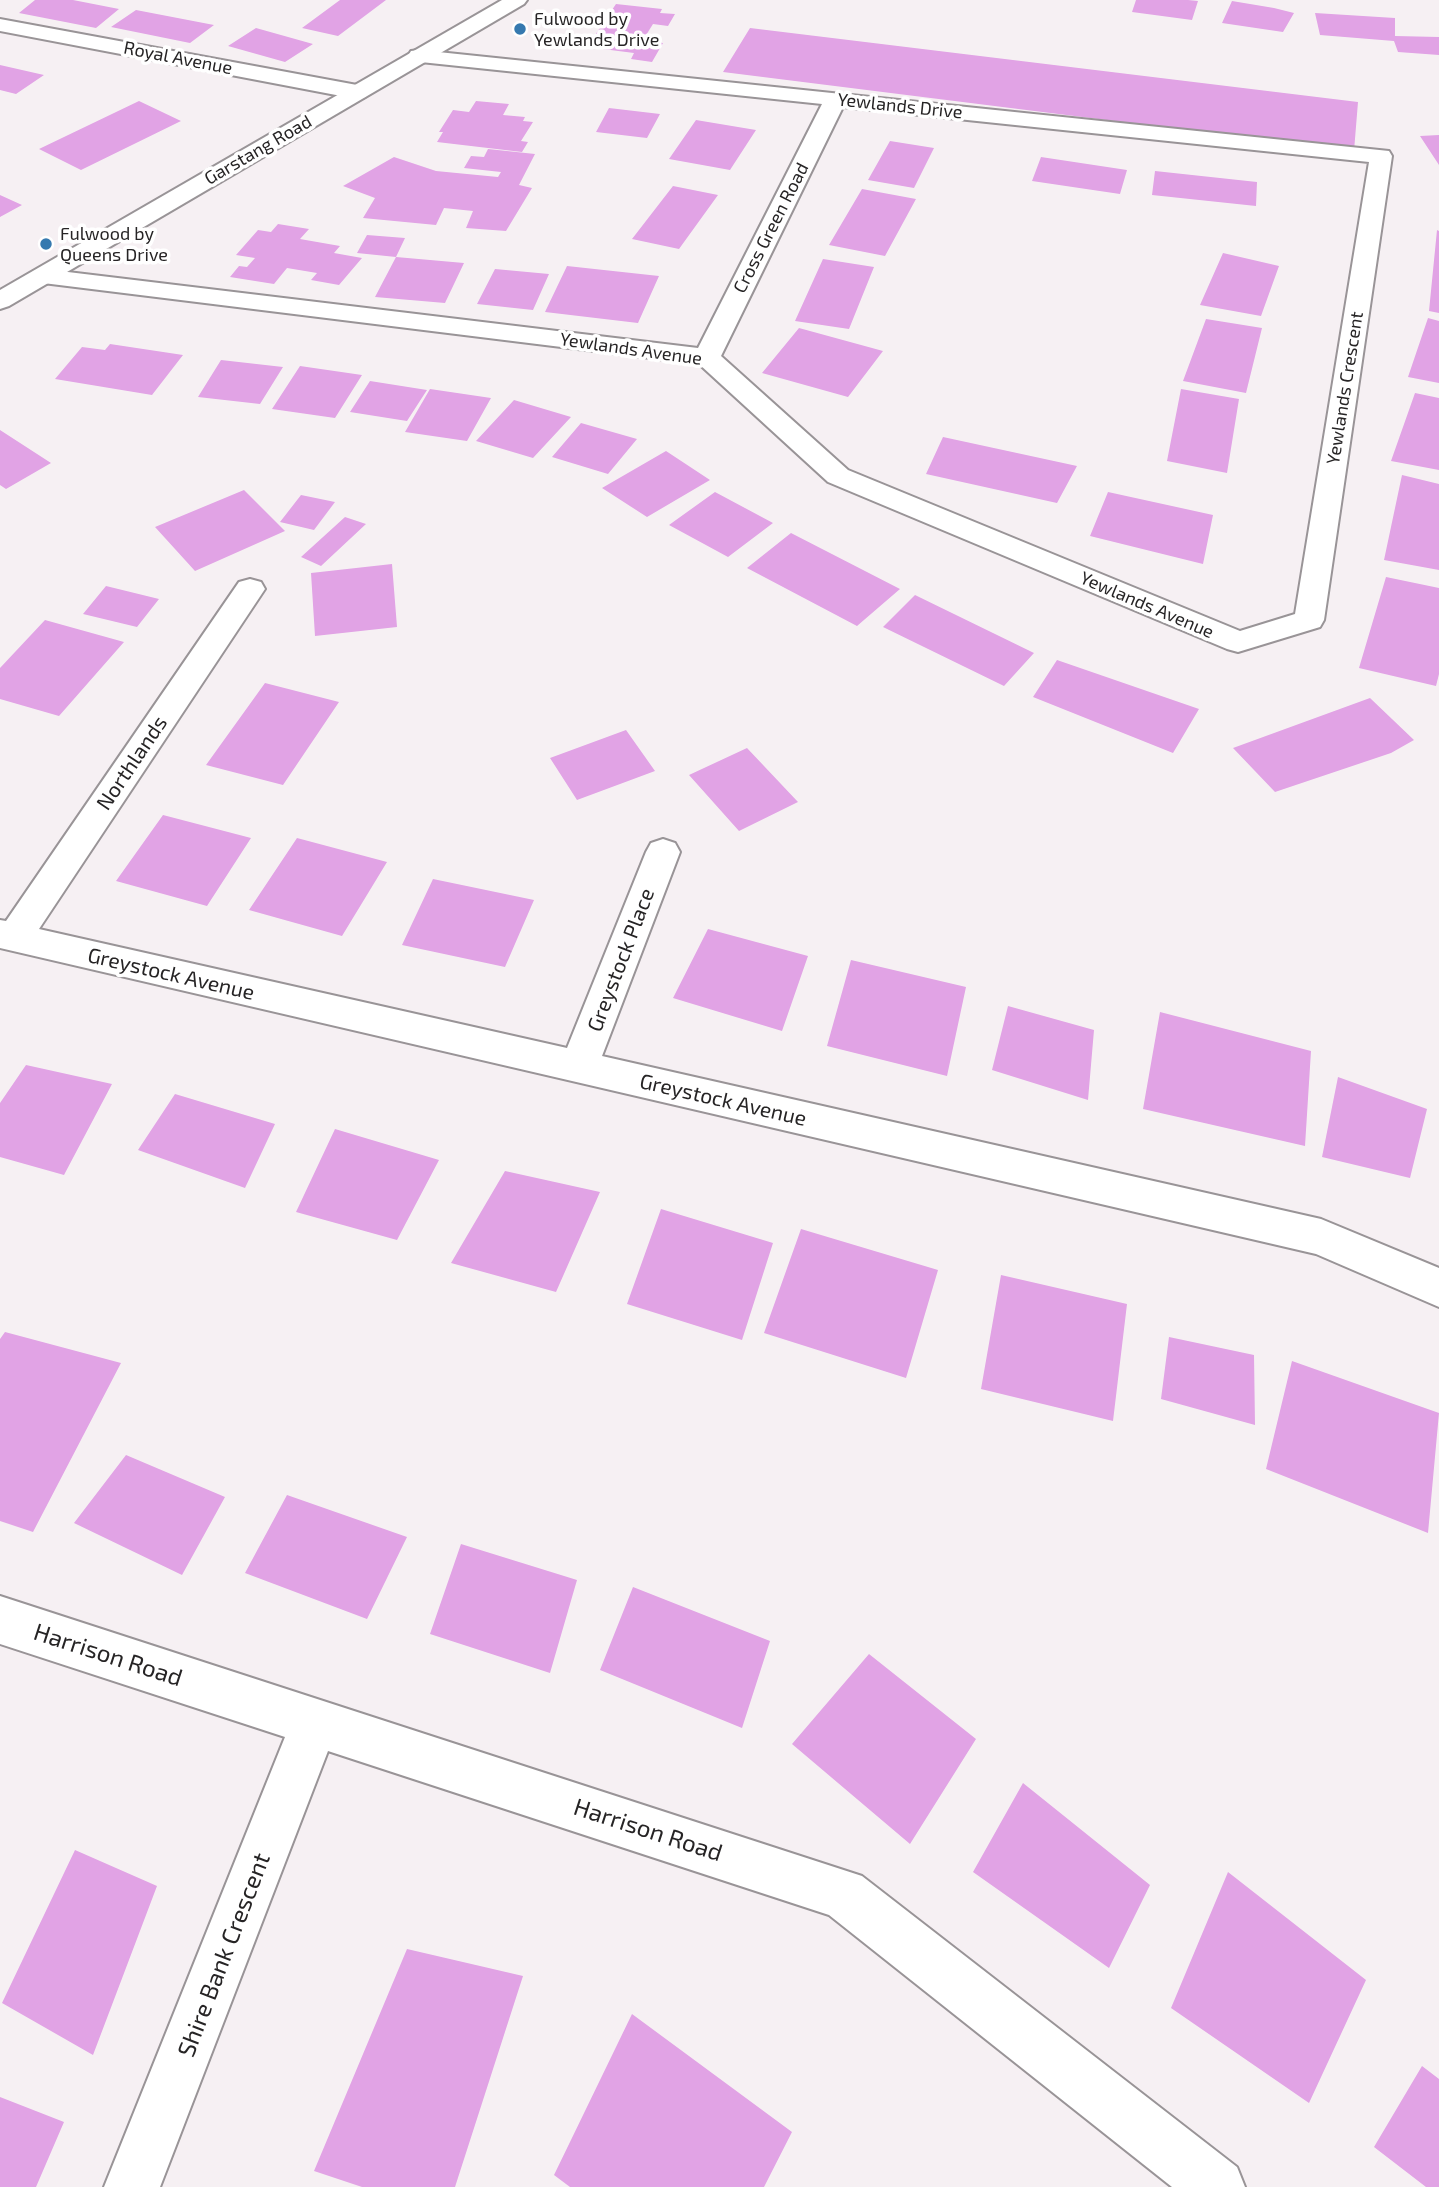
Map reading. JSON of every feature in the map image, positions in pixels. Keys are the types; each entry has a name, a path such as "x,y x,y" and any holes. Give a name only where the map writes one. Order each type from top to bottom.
{"main road":[{"name":"Garstang Road","path":"0,301 517,0"},
{"name":"Royal Avenue","path":"0,25 357,92"},
{"name":"Yewlands Drive","path":"419,55 1381,156"},
{"name":"Cross Green Road","path":"707,357 835,100"},
{"name":"Yewlands Crescent","path":"1309,620 1381,156"},
{"name":"Yewlands Avenue","path":"43,276 707,357 838,476 1238,642 1309,620"},
{"name":"Northlands","path":"7,936 250,589"},
{"name":"Greystock Place","path":"579,1067 663,852"},
{"name":"Greystock Avenue","path":"7,936 1321,1237 1439,1288"},
{"name":"Harrison Road","path":"0,1620 844,1894 1217,2187"},
{"name":"Shire Bank Crescent","path":"132,2187 315,1722"}],"building":[{"path":"35,0 73,0 119,9 96,28 19,13"},
{"path":"340,0 386,0 338,36 302,28"},
{"path":"1136,0 1198,1 1192,20 1132,12"},
{"path":"1232,1 1294,13 1283,32 1222,23"},
{"path":"616,4 662,9 660,13 675,14 668,26 653,24 643,40 663,43 652,62 631,59 634,53 587,47"},
{"path":"136,10 214,25 190,43 111,27"},
{"path":"1315,13 1395,18 1395,36 1439,37 1439,55 1398,52 1394,41 1320,35"},
{"path":"256,28 313,44 285,62 228,46"},
{"path":"750,28 1358,102 1354,151 723,72"},
{"path":"0,65 44,75 16,94 0,90"},
{"path":"139,101 181,121 81,170 39,149"},
{"path":"476,101 509,104 503,115 525,117 523,121 533,122 521,141 528,142 522,152 437,142 443,132 439,132 453,110 469,112"},
{"path":"609,108 660,114 647,138 596,132"},
{"path":"696,120 756,130 730,170 669,159"},
{"path":"1439,135 1439,165 1420,136"},
{"path":"890,141 934,148 914,188 868,180"},
{"path":"488,149 535,154 519,185 532,188 506,231 466,228 473,211 444,208 436,225 363,218 375,198 343,186 394,157 436,171 498,177 501,172 464,168 471,156 484,157"},
{"path":"1041,157 1127,170 1120,194 1032,181"},
{"path":"1155,171 1257,182 1256,206 1152,195"},
{"path":"673,186 718,195 679,249 632,239"},
{"path":"862,189 916,199 885,256 829,245"},
{"path":"0,195 22,205 0,217"},
{"path":"278,224 309,229 300,239 340,246 334,253 362,258 339,285 311,280 317,273 287,268 274,284 230,277 239,266 247,267 255,258 236,255 258,230 271,232"},
{"path":"1437,230 1439,231 1439,313 1429,311"},
{"path":"367,235 405,238 396,257 357,253"},
{"path":"1223,253 1279,266 1261,316 1200,305"},
{"path":"396,257 464,263 445,303 375,297"},
{"path":"823,259 874,267 849,329 795,321"},
{"path":"567,266 659,276 638,323 545,312"},
{"path":"495,269 549,274 533,310 477,304"},
{"path":"1428,318 1439,321 1439,383 1408,377"},
{"path":"1206,319 1262,328 1246,393 1183,381"},
{"path":"799,328 883,351 848,397 762,373"},
{"path":"110,344 183,355 152,395 55,379 82,347 105,350"},
{"path":"221,360 283,367 260,404 198,397"},
{"path":"300,366 362,375 335,418 272,409"},
{"path":"370,381 427,390 407,421 350,412"},
{"path":"430,389 491,398 467,441 405,432"},
{"path":"1181,389 1239,399 1227,473 1167,461"},
{"path":"1415,393 1439,398 1439,470 1391,461"},
{"path":"514,400 571,417 533,458 476,441"},
{"path":"581,423 637,439 608,474 552,457"},
{"path":"0,430 51,463 6,489 0,485"},
{"path":"943,437 1077,466 1057,503 926,474"},
{"path":"666,451 710,480 647,517 602,488"},
{"path":"1402,475 1439,484 1439,570 1384,560"},
{"path":"244,490 285,531 195,571 155,527"},
{"path":"715,492 773,523 728,557 669,525"},
{"path":"1108,492 1213,515 1203,564 1090,536"},
{"path":"301,495 335,502 314,530 280,522"},
{"path":"345,517 366,524 321,566 301,557"},
{"path":"791,533 900,589 857,626 747,568"},
{"path":"392,564 397,627 315,636 311,573"},
{"path":"1386,577 1439,588 1439,674 1436,686 1359,668"},
{"path":"106,586 159,599 137,627 83,614"},
{"path":"915,595 1034,653 1004,686 883,627"},
{"path":"45,620 124,642 59,716 0,699 0,668"},
{"path":"1057,660 1199,709 1173,753 1033,697"},
{"path":"265,683 339,702 283,785 206,765"},
{"path":"1370,698 1414,740 1391,753 1275,792 1233,748"},
{"path":"626,730 655,771 577,800 550,758"},
{"path":"747,748 798,802 739,831 689,775"},
{"path":"163,815 251,838 207,906 116,881"},
{"path":"297,838 387,862 342,936 249,910"},
{"path":"433,879 534,900 505,967 402,945"},
{"path":"708,929 808,956 782,1031 673,998"},
{"path":"851,960 966,987 947,1076 827,1046"},
{"path":"1008,1006 1094,1030 1088,1100 992,1070"},
{"path":"1160,1012 1311,1051 1305,1146 1143,1109"},
{"path":"26,1065 112,1084 64,1175 0,1157 0,1103"},
{"path":"1338,1077 1427,1109 1410,1178 1322,1157"},
{"path":"175,1094 275,1124 245,1188 138,1150"},
{"path":"335,1129 439,1160 397,1240 296,1212"},
{"path":"505,1171 600,1192 556,1292 451,1263"},
{"path":"661,1209 773,1243 742,1340 627,1304"},
{"path":"801,1229 938,1270 906,1378 764,1333"},
{"path":"1001,1275 1127,1304 1113,1421 981,1389"},
{"path":"5,1332 121,1363 33,1532 0,1521 0,1339"},
{"path":"1169,1337 1254,1355 1255,1425 1161,1399"},
{"path":"1292,1361 1439,1413 1428,1533 1266,1469"},
{"path":"126,1455 225,1497 182,1575 74,1523"},
{"path":"287,1495 407,1537 367,1619 245,1573"},
{"path":"461,1544 577,1580 550,1673 430,1634"},
{"path":"633,1587 770,1641 742,1728 600,1670"},
{"path":"869,1654 976,1739 910,1844 792,1744"},
{"path":"1023,1783 1150,1885 1109,1968 973,1872"},
{"path":"75,1850 157,1886 93,2055 2,2003"},
{"path":"1228,1872 1366,1980 1309,2103 1171,2008"},
{"path":"407,1949 523,1976 455,2187 362,2187 314,2171"},
{"path":"632,2014 792,2132 764,2187 570,2187 554,2175"},
{"path":"1422,2066 1439,2079 1439,2187 1426,2187 1374,2147"},
{"path":"0,2097 64,2122 36,2187 0,2187"}],"place":[{"name":"Fulwood by Yewlands Drive","path":"520,29"},
{"name":"Fulwood by Queens Drive","path":"46,244"}]}
